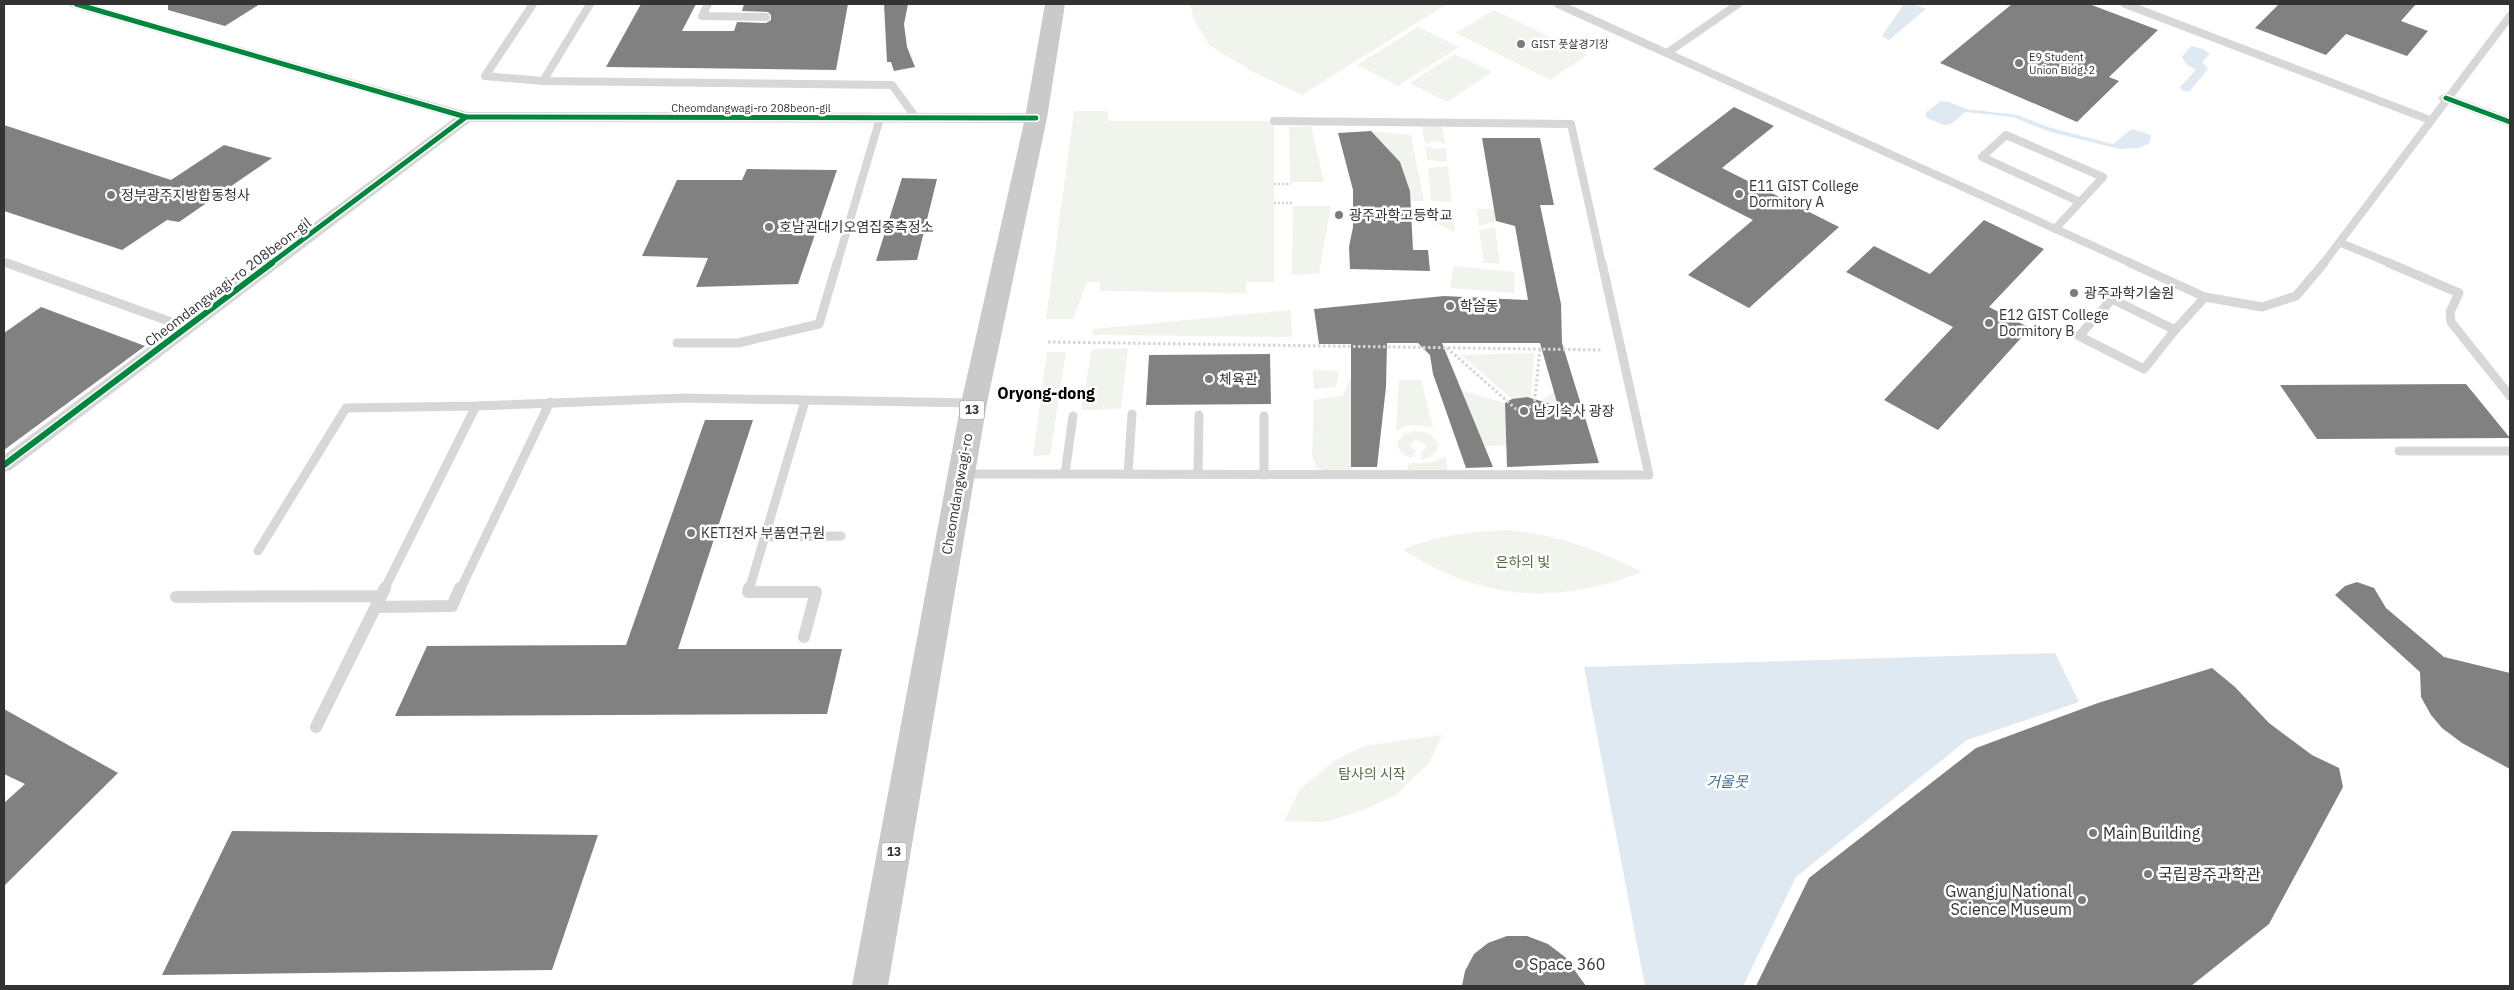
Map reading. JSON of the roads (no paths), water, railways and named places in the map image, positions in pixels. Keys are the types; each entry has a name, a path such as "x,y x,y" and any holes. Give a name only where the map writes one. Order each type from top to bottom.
{"main road":[{"name":"Cheomdangwagi-ro","path":"870,986 974,403 1036,118 1055,4"}],"street":[{"name":"Cheomdangwagi-ro 208beon-gil","path":"76,4 466,117 1036,118"},
{"path":"2446,98 2510,122"},
{"name":"Cheomdangwagi-ro 208beon-gil","path":"4,465 466,117"}],"lane":[{"path":"533,4 485,76 543,82 892,85 916,118"},
{"path":"543,82 590,4"},
{"path":"708,4 702,16 766,17"},
{"path":"1558,4 2206,297 2262,307 2296,296 2341,242 2446,98 2510,16"},
{"path":"1667,53 1738,4"},
{"path":"2126,4 2430,120"},
{"path":"677,343 738,343 819,324 880,118"},
{"path":"961,474 1649,475 1571,124 1274,121"},
{"path":"2055,229 2080,202 2103,177 2006,135 1982,157 2080,202"},
{"path":"2341,242 2459,293 2450,312 2451,322 2510,396"},
{"name":"Cheomdangwagi-ro 208beon-gil","path":"4,262 188,328"},
{"path":"2175,330 2112,299 2079,336 2144,369 2175,330 2206,297"},
{"path":"258,551 346,408 476,406 684,398 974,403"},
{"path":"804,637 816,592 748,592 805,401"},
{"path":"376,607 452,606 550,402"},
{"path":"316,727 476,406"},
{"path":"1128,474 1132,414"},
{"path":"1198,474 1199,415"},
{"path":"1065,474 1073,416"},
{"path":"1264,416 1264,474"},
{"path":"2399,451 2510,451"},
{"path":"764,537 841,536"},
{"path":"176,597 381,596"}],"water":[{"path":"1904,4 1913,4 1926,9 1889,40 1882,36"},
{"path":"2191,46 2203,49 2210,54 2202,62 2208,69 2189,92 2182,90 2180,87 2196,70 2186,64 2182,57"},
{"path":"1941,101 1966,109 2017,115 2051,128 2113,144 2132,129 2151,135 2150,143 2139,148 2119,149 2047,131 2013,117 1965,112 1951,124 1943,125 1926,117 1926,112"},
{"name":"거울못","path":"2055,653 2079,702 1967,740 1796,877 1743,986 1645,986 1584,667"}],"place":[{"name":"GIST 풋살경기장","path":"1521,44"},
{"name":"E9 Student Union Bldg. 2","path":"2019,63"},
{"name":"E11 GIST College Dormitory A","path":"1739,194"},
{"name":"정부광주지방합동청사","path":"111,195"},
{"name":"광주과학고등학교","path":"1339,215"},
{"name":"호남권대기오염집중측정소","path":"769,227"},
{"name":"광주과학기술원","path":"2074,293"},
{"name":"학습동","path":"1450,306"},
{"name":"E12 GIST College Dormitory B","path":"1989,323"},
{"name":"체육관","path":"1209,379"},
{"name":"남기숙사 광장","path":"1524,411"},
{"name":"KETI전자 부품연구원","path":"691,533"},
{"name":"Main Building","path":"2093,833"},
{"name":"국립광주과학관","path":"2148,874"},
{"name":"Gwangju National Science Museum","path":"2082,900"},
{"name":"Space 360","path":"1519,964"}],"district":[{"name":"Oryong-dong","path":"1046,393"}],"park label":[{"name":"은하의 빛","path":"1523,562"},
{"name":"탐사의 시작","path":"1372,774"}]}
